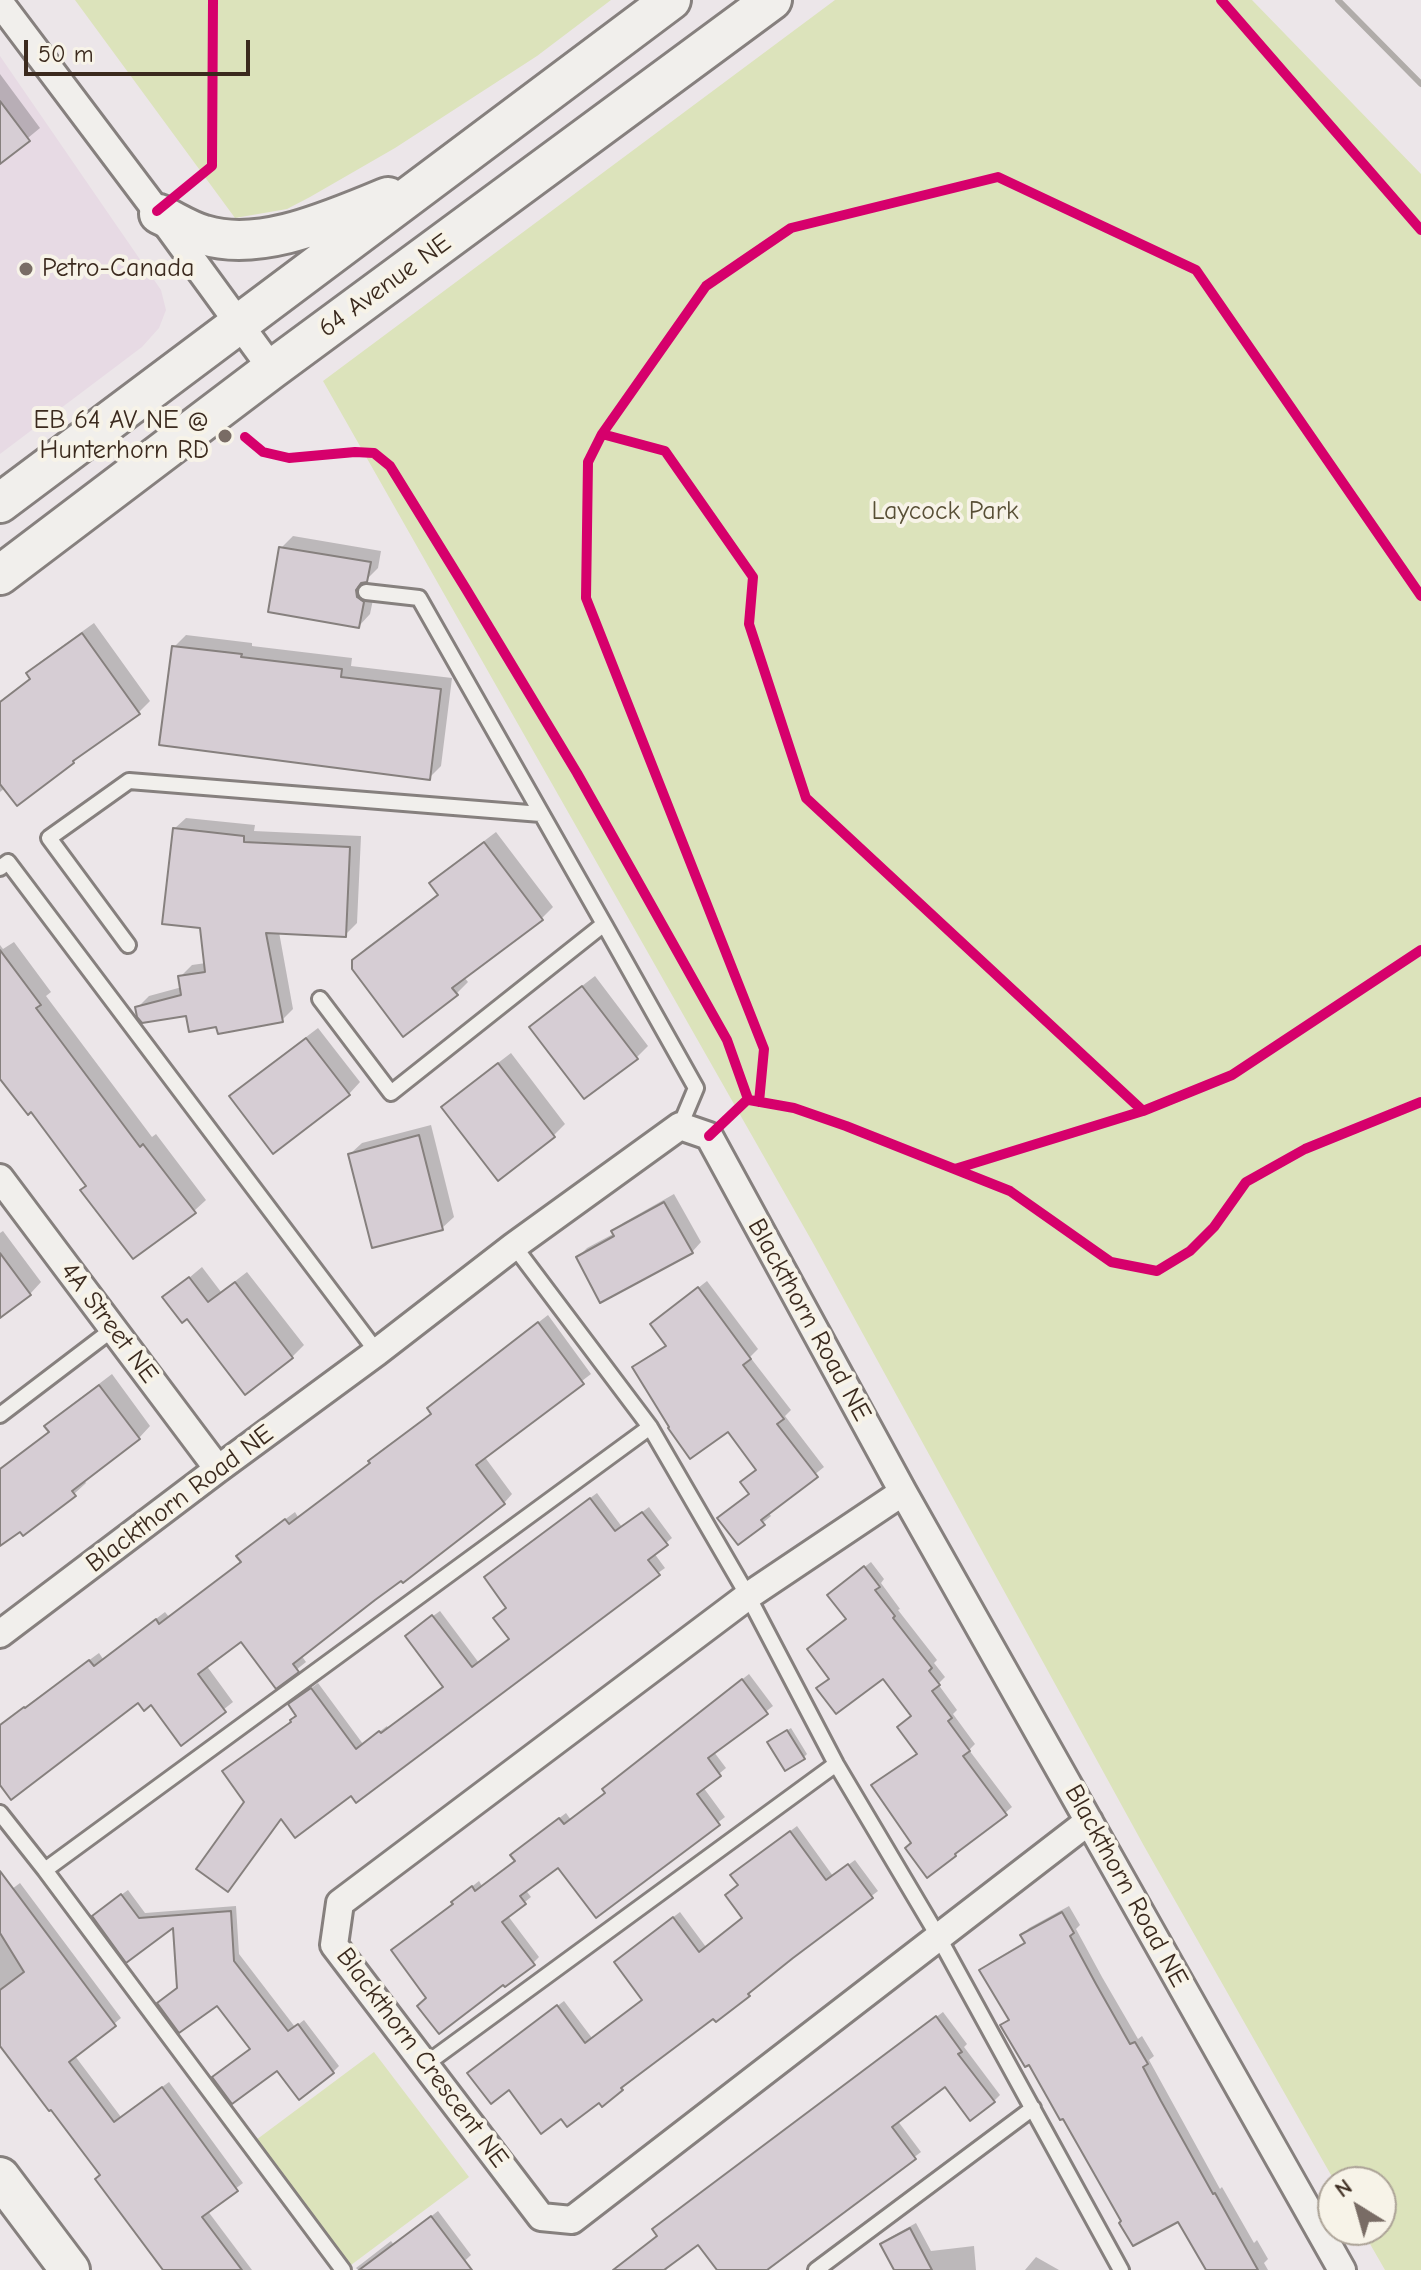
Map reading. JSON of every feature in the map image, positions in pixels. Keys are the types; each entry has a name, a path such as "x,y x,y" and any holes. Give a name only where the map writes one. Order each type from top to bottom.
{"main road":[{"path":"0,503 671,0"},
{"name":"64 Avenue NE","path":"0,575 272,369 772,0"},
{"path":"159,214 204,235 228,239 273,238 322,223 432,180"},
{"path":"0,2177 70,2270"}],"street":[{"path":"0,3 272,369"},
{"name":"Blackthorn Road NE","path":"0,1634 514,1246 680,1126 709,1136 903,1492 1342,2270"},
{"name":"4A Street NE","path":"0,1178 218,1469"},
{"name":"Blackthorn Crescent NE","path":"903,1492 748,1596 340,1903 334,1945 541,2217 572,2220 1089,1821"}],"lane":[{"path":"366,592 419,598 696,1088 680,1126"},
{"path":"128,945 49,838 129,781 541,814"},
{"path":"0,868 8,862 377,1352"},
{"path":"320,999 391,1093 604,924"},
{"path":"514,1246 650,1427 748,1596 836,1764 938,1936 1121,2270"},
{"path":"0,1415 113,1329"},
{"path":"45,1870 650,1427"},
{"path":"426,2064 836,1764"},
{"path":"0,1813 343,2270"},
{"path":"816,2270 1033,2108"}],"shaded area":[{"path":"0,56 161,290 166,310 159,328 142,347 0,454"}],"green space":[{"path":"75,0 611,0 537,56 395,148 287,209 235,218"},
{"name":"Laycock Park","path":"835,0 1252,0 1421,174 1421,2270 1385,2270 1371,2246 1397,2246 1397,2166 1326,2166 1144,1846 813,1243 323,381"},
{"path":"374,2052 469,2177 351,2265 256,2140"}],"building":[{"path":"0,101 30,141 0,164"},
{"path":"279,547 371,562 367,582 361,583 356,590 357,597 364,602 359,628 268,612"},
{"path":"82,633 140,714 73,761 17,806 0,784 0,702 30,679 26,673"},
{"path":"172,646 342,669 341,677 441,689 430,780 159,745"},
{"path":"173,828 244,836 244,842 350,847 346,937 266,933 283,1022 218,1034 216,1027 189,1032 186,1016 142,1023 137,1017 135,1007 181,995 178,976 205,972 200,928 162,924"},
{"path":"484,842 543,920 452,988 458,995 403,1037 352,969 352,960 438,895 429,883"},
{"path":"0,950 41,1005 36,1008 140,1147 143,1144 196,1213 133,1259 80,1190 86,1186 31,1112 28,1115 0,1079"},
{"path":"582,986 638,1059 584,1099 529,1027"},
{"path":"306,1038 350,1095 273,1154 229,1096"},
{"path":"498,1063 555,1137 498,1181 441,1107"},
{"path":"419,1135 443,1230 372,1248 348,1154"},
{"path":"664,1202 693,1253 600,1303 576,1257 614,1236 611,1231"},
{"path":"0,1253 31,1295 0,1318"},
{"path":"189,1277 208,1302 235,1282 293,1358 245,1395 187,1319 182,1323 162,1297"},
{"path":"698,1287 751,1359 743,1365 784,1419 777,1424 818,1477 761,1520 765,1525 738,1545 717,1518 749,1494 740,1482 756,1470 728,1432 690,1459 632,1367 666,1346 650,1324"},
{"path":"538,1322 584,1384 476,1465 505,1504 293,1664 299,1672 276,1689 241,1642 198,1674 226,1712 181,1746 151,1705 144,1711 138,1703 11,1800 0,1785 0,1725 89,1660 94,1666 156,1619 159,1624 241,1562 236,1556 285,1519 289,1524 370,1463 368,1461 431,1414 427,1408"},
{"path":"99,1385 140,1439 72,1491 76,1496 23,1536 20,1532 0,1546 0,1469 49,1432 44,1426"},
{"path":"590,1498 615,1531 642,1512 668,1545 648,1560 660,1575 356,1803 351,1796 295,1838 281,1819 228,1892 196,1869 244,1802 222,1771 291,1722 296,1716 288,1704 311,1688 356,1749 379,1731 381,1733 443,1687 405,1636 432,1615 472,1667 509,1639 493,1618 506,1608 484,1577"},
{"path":"864,1566 880,1587 875,1590 895,1616 893,1618 932,1668 929,1671 940,1685 932,1691 952,1718 948,1721 970,1751 963,1756 1007,1815 927,1878 905,1848 911,1843 871,1785 917,1754 897,1727 911,1716 883,1679 836,1714 816,1688 829,1679 807,1649 846,1619 827,1595"},
{"path":"742,1679 768,1714 708,1758 721,1776 697,1794 720,1825 596,1918 558,1868 520,1896 526,1904 502,1922 535,1965 505,1987 503,1985 439,2034 417,2006 426,1998 391,1950 472,1886 475,1891 515,1861 510,1855 559,1818 564,1824 605,1793 602,1789"},
{"path":"787,1730 805,1759 785,1771 767,1742"},
{"path":"790,1831 826,1880 848,1864 873,1898 793,1958 716,2022 713,2019 621,2088 623,2090 602,2107 599,2103 567,2127 561,2119 541,2134 509,2090 491,2104 467,2073 557,2005 585,2043 642,2000 614,1962 673,1917 699,1952 742,1918 725,1895 738,1885 730,1875"},
{"path":"0,1871 116,2026 69,2062 114,2122 162,2087 238,2191 202,2217 242,2270 163,2270 95,2179 100,2175 0,2046 0,1990 24,1972 0,1933"},
{"path":"121,1894 139,1918 231,1911 234,1961 288,2031 298,2024 334,2073 299,2100 277,2071 232,2104 212,2077 250,2049 217,2006 179,2033 157,2003 177,1988 173,1928 126,1963 92,1916"},
{"path":"1062,1912 1074,1933 1070,1936 1096,1984 1130,2044 1135,2042 1148,2064 1143,2067 1161,2101 1258,2270 1206,2270 1178,2222 1133,2246 1063,2119 1060,2120 1029,2065 1025,2067 1000,2025 1009,2020 979,1970 1025,1943 1020,1935"},
{"path":"936,2016 962,2052 958,2054 995,2102 970,2121 945,2087 892,2127 916,2159 767,2270 717,2270 698,2245 664,2270 613,2270 657,2236 652,2229"},
{"path":"431,2216 472,2270 359,2270"},
{"path":"910,2228 932,2270 894,2270 880,2244"}],"railway":[{"path":"1338,0 1421,84"}],"cycle path":[{"path":"157,211 212,166 213,0"},
{"path":"1221,0 1421,230"},
{"path":"759,1102 764,1049 586,598 588,462 602,434 706,286 791,228 998,177 1196,270 1421,596"},
{"path":"602,434 665,451 753,577 749,624 806,798 1143,1111 1232,1075 1421,950"},
{"path":"245,437 263,452 289,458 374,453 390,466 577,773 727,1040 748,1099 709,1136"},
{"path":"749,1100 794,1108 846,1126 1010,1191 1111,1262 1157,1271 1190,1251 1214,1227 1246,1182 1305,1149 1421,1102"},
{"path":"955,1169 1143,1111"}],"place":[{"name":"Petro-Canada","path":"26,269"},
{"name":"EB 64 AV NE @ Hunterhorn RD","path":"225,436"}]}
